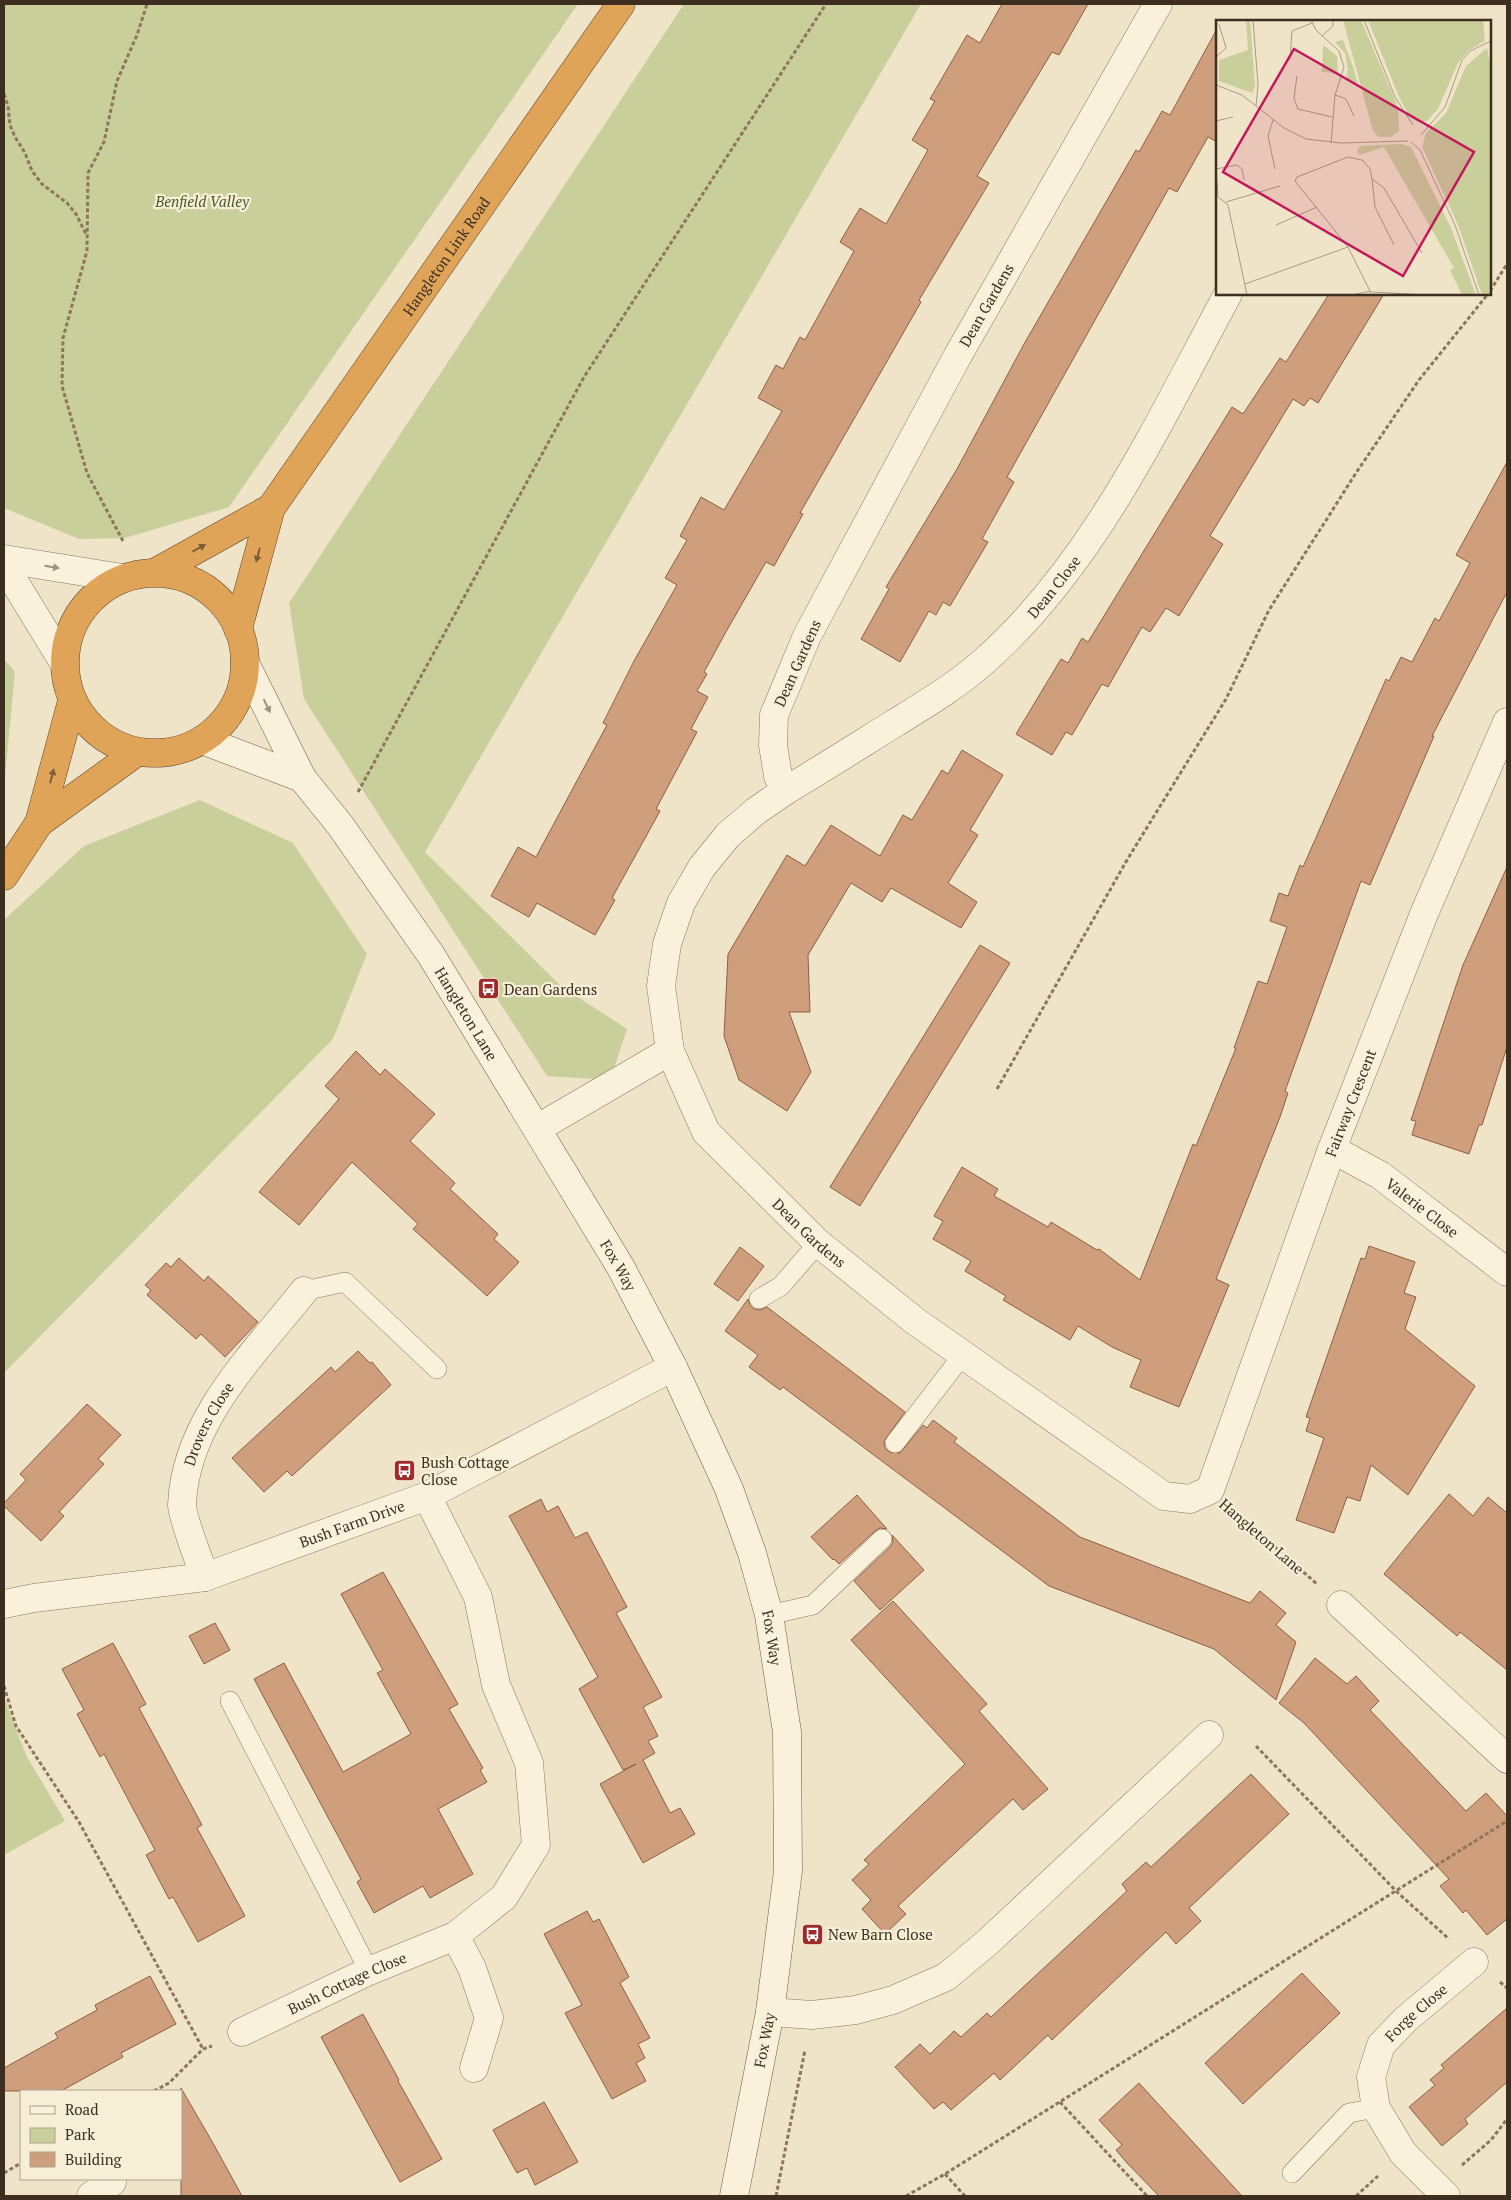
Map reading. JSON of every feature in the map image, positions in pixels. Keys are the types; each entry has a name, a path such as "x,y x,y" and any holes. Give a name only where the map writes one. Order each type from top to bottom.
{"highway":[{"name":"Hangleton Link Road","path":"238,629 270,508 621,4"},
{"name":"Hangleton Link Road","path":"156,572 270,508"},
{"path":"156,572 190,580 219,600 238,629 245,663 240,693 225,720 202,740 171,752 137,752 111,742 88,724 72,701 64,663 72,625 92,597 122,578 156,572"},
{"path":"4,876 39,823 72,701"},
{"path":"39,823 137,752"}],"street":[{"name":"Dean Gardens","path":"915,1321 818,1244 706,1132 670,1051 661,986 667,944 681,903 702,867 728,836 756,811 785,791 778,776 773,745 774,715 807,636 956,357 1158,4"},
{"name":"Dean Close","path":"785,791 928,702 981,665 1027,621 1081,551 1121,490 1227,295"},
{"path":"4,559 122,578"},
{"path":"4,565 64,663"},
{"name":"Hangleton Lane","path":"245,663 302,778 340,825 431,955 538,1128"},
{"name":"Fairway Crescent","path":"1210,1490 1332,1149 1424,914 1507,722"},
{"path":"202,740 302,778"},
{"path":"538,1128 670,1051"},
{"name":"Fox Way","path":"538,1128 620,1266 673,1367 729,1489 752,1553 769,1615 787,1732 788,1861 770,2012 734,2196"},
{"name":"Valerie Close","path":"1332,1149 1380,1175 1507,1272"},
{"name":"Drovers Close","path":"205,1577 182,1507 190,1458 219,1399 304,1291"},
{"name":"Hangleton Lane","path":"915,1321 962,1356 1164,1496 1190,1499 1210,1490"},
{"name":"Bush Farm Drive","path":"4,1604 34,1598 205,1577 427,1496 673,1367"},
{"name":"Bush Cottage Close","path":"242,2032 369,1971 455,1936 504,1896 536,1845 529,1763 496,1685 478,1597 427,1496"},
{"path":"1341,1604 1507,1759"},
{"path":"770,2012 812,2015 856,2010 894,2000 946,1978 989,1941 1210,1735"},
{"path":"455,1936 472,1968 489,2018 474,2068"},
{"name":"Forge Close","path":"1442,2191 1403,2153 1376,2108 1371,2077 1381,2045 1406,2019 1474,1962"}],"lane":[{"path":"759,1299 781,1286 818,1244"},
{"path":"304,1291 345,1282 437,1369"},
{"path":"895,1443 962,1356"},
{"path":"769,1615 813,1605 882,1539"},
{"path":"230,1701 369,1971"},
{"path":"1292,2173 1349,2113 1376,2108"}],"path":[{"path":"123,541 87,473 62,386 63,338 87,251 88,173 104,142 117,81 137,35 146,4"},
{"path":"340,825 584,377 826,4"},
{"path":"4,94 8,106 10,125 25,153 32,172 42,184 72,208 87,237"},
{"path":"1491,289 1507,264"},
{"path":"997,1089 1127,860 1226,699 1268,610 1356,473 1419,380 1487,295"},
{"name":"Hangleton Lane","path":"1210,1490 1341,1604"},
{"path":"4,1686 16,1726 79,1822 203,2049"},
{"path":"1256,1746 1396,1892 1474,1962 1507,1988"},
{"path":"906,2196 945,2174 1396,1892 1507,1820"},
{"path":"776,2196 812,2015"},
{"path":"156,2090 169,2084 203,2049 242,2032"},
{"path":"1060,2102 1148,2196"},
{"path":"1442,2191 1507,2119"},
{"path":"4,2173 20,2164"},
{"path":"945,2174 965,2196"}],"green space":[{"name":"Benfield Valley","path":"4,4 578,4 229,507 125,538 79,539 4,508"},
{"path":"684,4 921,4 425,852 561,986 627,1029 610,1080 547,1076 304,699 289,603"},
{"path":"4,659 15,672 4,788"},
{"path":"200,800 293,843 367,954 333,1039 4,1373 4,920 84,846"},
{"path":"4,1697 26,1755 65,1821 4,1855"}],"building":[{"path":"1002,4 1088,4 1059,55 1052,52 977,176 989,183 919,300 921,302 800,513 803,514 774,566 766,562 704,672 707,674 697,691 708,697 691,729 697,732 656,809 660,811 612,898 615,900 595,935 537,903 529,917 491,896 518,847 536,857 607,725 603,723 634,661 677,585 665,578 687,540 680,536 701,497 724,510 782,411 758,398 776,365 783,369 800,337 805,340 854,251 840,242 860,208 886,224 928,150 912,140 935,101 930,99 967,35 980,43"},
{"path":"1216,31 1216,141 1208,137 1177,192 1169,188 1007,477 1014,482 982,539 988,542 950,606 943,602 936,615 929,611 900,662 861,639 889,589 886,587 957,469 1024,344 1136,150 1139,152 1162,111 1170,115"},
{"path":"1328,295 1383,295 1318,403 1310,398 1304,406 1293,399 1210,536 1223,544 1179,616 1166,608 1150,632 1142,627 1108,687 1102,684 1072,735 1066,732 1052,755 1016,734 1061,659 1068,663 1082,638 1088,642 1232,407 1243,414 1280,358 1286,362"},
{"path":"1507,462 1507,592 1432,736 1434,736 1370,885 1361,881 1285,1091 1288,1093 1280,1117 1216,1279 1229,1285 1179,1407 1130,1387 1141,1360 1112,1347 1078,1326 1070,1340 1003,1300 1006,1296 965,1271 971,1261 933,1239 943,1221 934,1216 962,1167 998,1189 994,1196 1048,1227 1051,1222 1097,1250 1099,1249 1140,1280 1193,1144 1196,1146 1236,1048 1234,1048 1258,981 1267,984 1287,927 1270,921 1279,893 1288,896 1300,865 1303,867 1386,679 1389,681 1401,657 1412,662 1435,618 1439,621 1470,563 1456,555"},
{"path":"962,750 1003,775 970,830 978,835 948,883 977,902 961,928 891,888 882,902 851,883 808,955 810,1012 789,1012 811,1072 787,1111 739,1080 724,1036 728,954 787,855 805,866 831,825 880,856 903,815 912,820 942,770 948,774"},
{"path":"1507,867 1507,1047 1482,1125 1479,1125 1469,1154 1412,1135 1416,1121 1411,1120 1463,965"},
{"path":"980,945 1010,963 860,1206 830,1187"},
{"path":"356,1051 380,1075 385,1069 435,1114 410,1141 455,1183 450,1189 498,1234 494,1239 519,1262 487,1296 413,1229 418,1224 352,1162 299,1225 259,1192 339,1099 325,1086"},
{"path":"1369,1246 1415,1262 1404,1293 1416,1297 1405,1329 1475,1386 1408,1495 1371,1465 1360,1501 1347,1497 1334,1533 1296,1520 1324,1438 1306,1431 1310,1418 1306,1417 1361,1258 1365,1259"},
{"path":"740,1247 764,1266 738,1301 714,1284"},
{"path":"179,1258 204,1281 208,1276 258,1322 225,1357 201,1334 196,1339 147,1295 151,1290 145,1285 166,1263 171,1267"},
{"path":"748,1299 754,1309 760,1310 767,1307 905,1412 884,1441 885,1448 889,1452 900,1453 923,1425 927,1428 933,1420 957,1438 954,1442 1080,1537 1250,1603 1260,1591 1286,1613 1276,1625 1296,1642 1276,1700 1214,1649 1049,1586 783,1387 780,1390 749,1367 758,1355 725,1331"},
{"path":"358,1351 370,1363 372,1362 391,1385 292,1476 287,1471 264,1492 232,1458 331,1367 335,1372"},
{"path":"87,1404 121,1435 98,1459 104,1464 59,1512 64,1516 41,1541 4,1506 4,1503 26,1480 20,1474"},
{"path":"1449,1494 1473,1516 1488,1497 1507,1513 1507,1670 1460,1632 1457,1636 1384,1574"},
{"path":"857,1495 887,1529 880,1528 875,1531 839,1564 811,1537"},
{"path":"541,1499 547,1512 558,1506 575,1538 587,1532 627,1607 616,1613 662,1697 643,1707 658,1736 648,1741 655,1753 643,1760 670,1813 680,1808 695,1834 643,1863 600,1784 636,1764 623,1770 579,1689 598,1677 509,1516"},
{"path":"892,1535 924,1570 880,1610 854,1581 890,1547 893,1542"},
{"path":"383,1572 458,1704 449,1709 483,1768 480,1770 487,1782 438,1809 473,1874 430,1898 423,1886 374,1913 357,1882 361,1879 254,1679 284,1663 343,1772 411,1734 377,1673 383,1670 341,1594"},
{"path":"893,1601 987,1704 979,1711 1048,1789 1023,1810 1013,1799 898,1906 906,1914 885,1934 862,1909 871,1900 852,1880 869,1864 864,1860 965,1764 851,1640"},
{"path":"215,1623 230,1650 204,1664 189,1636"},
{"path":"113,1643 146,1704 139,1708 202,1825 197,1828 245,1916 198,1942 173,1897 169,1899 146,1855 155,1850 104,1754 100,1757 77,1714 84,1710 62,1669"},
{"path":"1315,1658 1347,1684 1356,1676 1379,1701 1370,1710 1466,1811 1486,1793 1507,1816 1507,1919 1487,1935 1466,1910 1463,1913 1440,1886 1449,1879 1304,1723 1279,1703"},
{"path":"1251,1774 1289,1814 1189,1908 1201,1921 1176,1944 1166,1932 1052,2040 1048,2035 1000,2080 994,2073 951,2110 943,2102 934,2109 895,2067 920,2044 930,2054 954,2031 961,2037 987,2013 991,2017 1127,1891 1122,1884 1146,1862 1151,1867"},
{"path":"587,1911 593,1922 599,1919 629,1977 620,1983 650,2038 638,2044 645,2058 636,2063 646,2081 612,2099 565,2013 582,2005 544,1934"},
{"path":"1302,1973 1340,2013 1243,2104 1205,2063"},
{"path":"150,1976 176,2024 121,2053 123,2057 63,2090 4,2091 4,2068 58,2038 55,2033 97,2010 95,2005"},
{"path":"1507,2008 1507,2082 1465,2119 1468,2124 1442,2146 1409,2107 1435,2085 1430,2080 1444,2068 1441,2065"},
{"path":"363,2014 442,2159 400,2182 321,2037"},
{"path":"1139,2083 1242,2196 1159,2196 1127,2163 1116,2150 1122,2145 1099,2120"},
{"path":"181,2088 242,2196 181,2196"},
{"path":"544,2102 578,2162 535,2185 527,2168 517,2173 493,2130"}],"place":[{"name":"Dean Gardens","path":"488,989"},
{"name":"Bush Cottage Close","path":"405,1471"},
{"name":"New Barn Close","path":"812,1934"}]}
